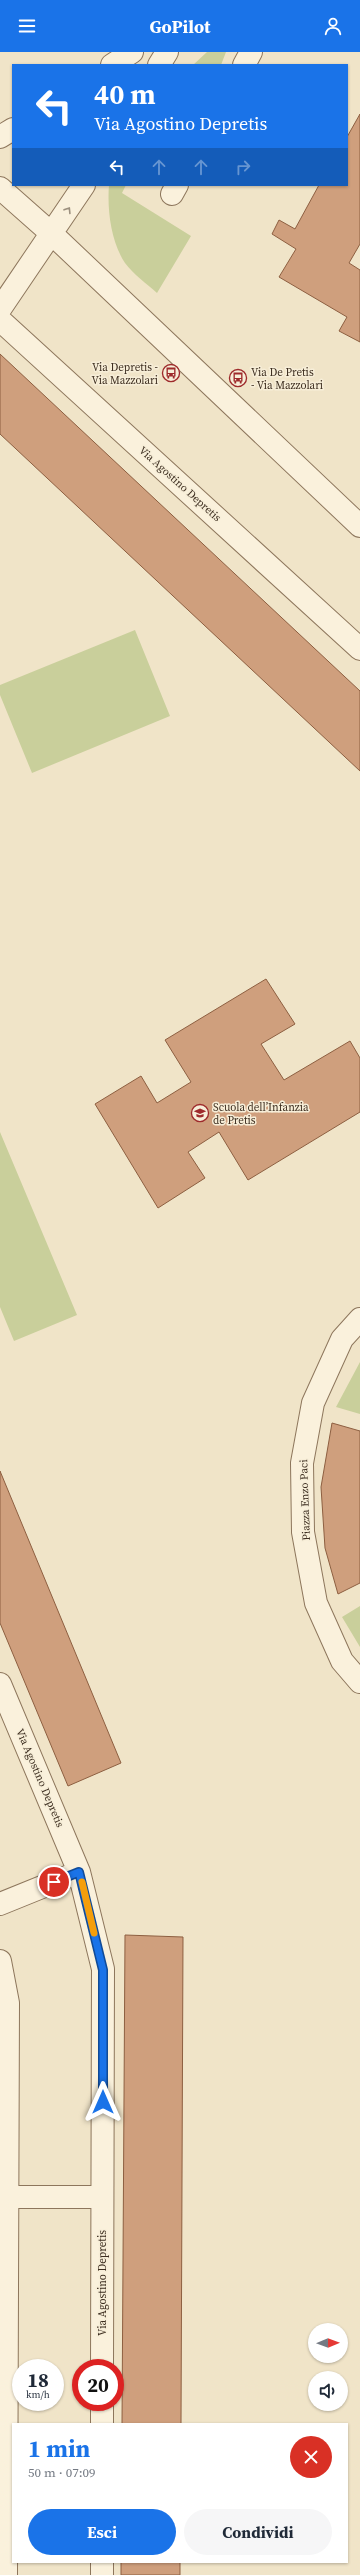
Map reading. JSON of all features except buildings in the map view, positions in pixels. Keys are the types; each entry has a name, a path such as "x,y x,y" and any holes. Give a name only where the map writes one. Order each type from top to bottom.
{"street":[{"path":"114,64 132,52"},
{"path":"160,64 167,52"},
{"path":"245,64 251,52"},
{"path":"0,137 12,130"},
{"path":"0,309 83,186"},
{"path":"0,188 52,234 360,526"},
{"name":"Via Agostino Depretis","path":"0,320 360,648"},
{"name":"Piazza Enzo Paci","path":"360,1319 342,1339 314,1403 302,1463 303,1532 316,1603 342,1661 360,1682"},
{"name":"Via Agostino Depretis","path":"0,1684 79,1872 103,1970 102,2359"},
{"path":"0,1904 79,1872"},
{"path":"0,1961 8,2003 6,2575"},
{"path":"8,2197 102,2198"},
{"path":"102,2411 102,2423"},
{"path":"102,2563 102,2575"}],"green space":[{"path":"207,52 226,52 221,64 194,64"},
{"path":"109,186 126,186 122,193 191,236 157,293 132,271 120,255 111,226 109,215"},
{"path":"135,630 170,716 32,773 0,695 0,685"},
{"path":"0,1132 77,1315 14,1341 0,1307"},
{"path":"360,1362 360,1414 336,1407"},
{"path":"360,1606 360,1647 342,1617"}],"slow traffic":[{"path":"82,1882 94,1933"}],"place":[{"name":"Via Depretis - Via Mazzolari","path":"171,373"},
{"name":"Via De Pretis - Via Mazzolari","path":"238,378"},
{"name":"Scuola dell’Infanzia de Pretis","path":"200,1113"}],"route":[{"path":"54,1882 79,1872 103,1970 103,2102"}]}
